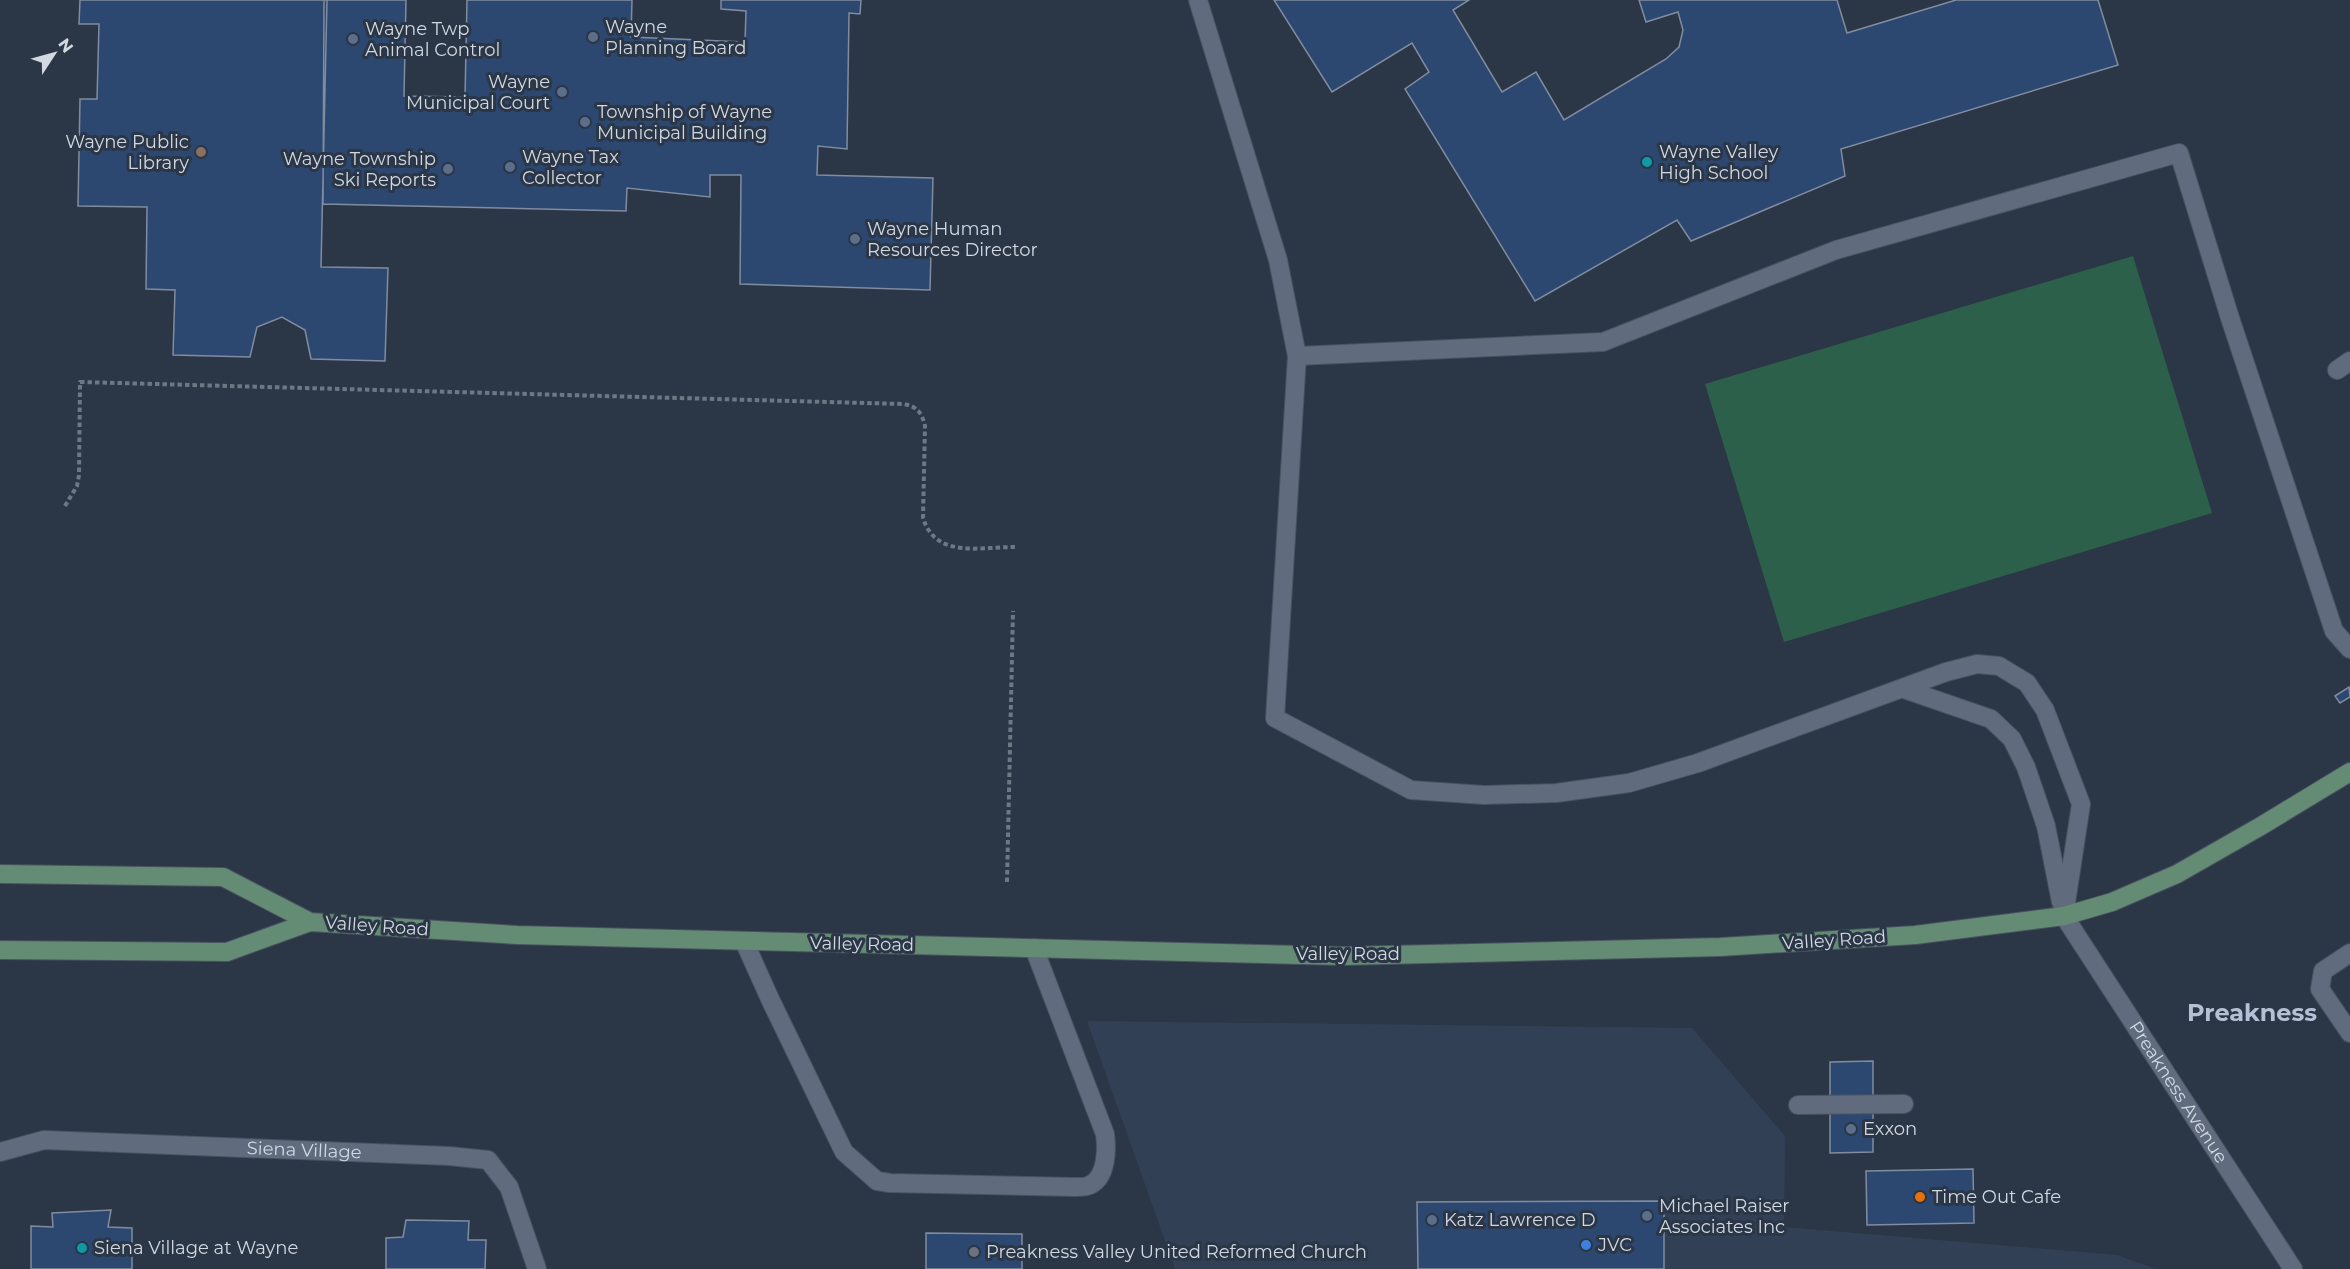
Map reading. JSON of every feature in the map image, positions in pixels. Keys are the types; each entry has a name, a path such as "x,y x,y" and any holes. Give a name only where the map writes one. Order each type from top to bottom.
{"main road":[{"path":"1198,0 1278,260 1297,356 1275,718 1411,790 1484,795 1556,793 1641,780 1698,762 1946,672 1977,664 1999,666 2026,683 2045,710 2081,804 2064,916"},
{"path":"1297,356 1603,342 1836,249 2180,153 2230,318 2334,631 2350,650"},
{"path":"1904,689 1991,719 2012,739 2026,767 2046,826 2064,916"},
{"name":"Valley Road","path":"0,950 228,952 310,922 517,935 1343,956 1720,947 1915,935 2064,916 2112,902 2177,874 2350,772"},
{"name":"Valley Road","path":"0,874 223,877 310,922"},
{"name":"Preakness Avenue","path":"2064,916 2293,1269"},
{"path":"744,941 764,988 844,1152 877,1181 890,1184 1064,1187 1091,1185 1099,1177 1104,1166 1107,1148 1105,1134 1034,948"},
{"path":"2350,953 2323,971 2320,989 2350,1033"},
{"path":"1798,1105 1904,1104"},
{"name":"Siena Village","path":"0,1152 44,1140 449,1156 488,1160 508,1187 537,1269"}],"path":[{"path":"65,506 79,475 80,382 903,404 912,405 923,418 925,426 923,518 933,539 954,548 1015,547"},
{"path":"1007,882 1013,611"}],"shaded area":[{"path":"1087,1021 1692,1028 1785,1136 1784,1227 2117,1255 2156,1269 1175,1269"}],"green space":[{"path":"2133,256 2212,513 1784,642 1705,384"}],"building":[{"name":"Wayne Public Library","path":"80,0 327,0 321,267 388,268 385,361 311,359 305,330 282,317 257,327 250,357 173,355 175,290 146,289 147,207 78,206 80,99 97,99 99,24 79,24"},
{"name":"Township of Wayne Municipal Building","path":"324,0 406,0 404,96 465,97 467,0 632,0 631,37 745,42 746,11 721,9 721,0 861,0 860,14 849,13 847,149 818,146 817,175 933,178 930,290 740,284 741,175 710,175 710,197 627,188 626,211 323,204"},
{"name":"Wayne Valley High School","path":"1274,0 1469,0 1453,10 1502,92 1536,72 1564,120 1666,59 1679,47 1683,30 1678,12 1646,22 1639,0 1837,0 1847,33 1956,0 2098,0 2118,65 1841,149 1845,176 1691,241 1677,220 1535,301 1405,89 1429,72 1412,43 1332,92"},
{"path":"2349,687 2350,697 2340,703 2335,696"},
{"name":"Exxon","path":"1873,1061 1873,1152 1830,1153 1830,1062"},
{"name":"Time Out Cafe","path":"1973,1169 1974,1223 1867,1225 1866,1171"},
{"path":"1664,1201 1664,1269 1418,1269 1417,1202"},
{"name":"Siena Village at Wayne","path":"111,1210 108,1227 132,1228 132,1269 31,1269 31,1226 53,1227 52,1213"},
{"path":"406,1220 469,1221 468,1240 486,1240 485,1269 386,1269 386,1238 403,1237"},
{"name":"Preakness Valley United Reformed Church","path":"926,1233 1022,1234 1022,1269 926,1269"}],"place":[{"name":"Wayne Planning Board","path":"593,37"},
{"name":"Wayne Twp Animal Control","path":"353,39"},
{"name":"Wayne Municipal Court","path":"562,92"},
{"name":"Township of Wayne Municipal Building","path":"585,122"},
{"name":"Wayne Public Library","path":"201,152"},
{"name":"Wayne Valley High School","path":"1647,162"},
{"name":"Wayne Tax Collector","path":"510,167"},
{"name":"Wayne Township Ski Reports","path":"448,169"},
{"name":"Wayne Human Resources Director","path":"855,239"},
{"name":"Exxon","path":"1851,1129"},
{"name":"Time Out Cafe","path":"1920,1197"},
{"name":"Michael Raiser Associates Inc","path":"1647,1216"},
{"name":"Katz Lawrence D","path":"1432,1220"},
{"name":"JVC","path":"1586,1245"},
{"name":"Siena Village at Wayne","path":"82,1248"},
{"name":"Preakness Valley United Reformed Church","path":"974,1252"}],"district":[{"name":"Preakness","path":"2252,1012"}]}
